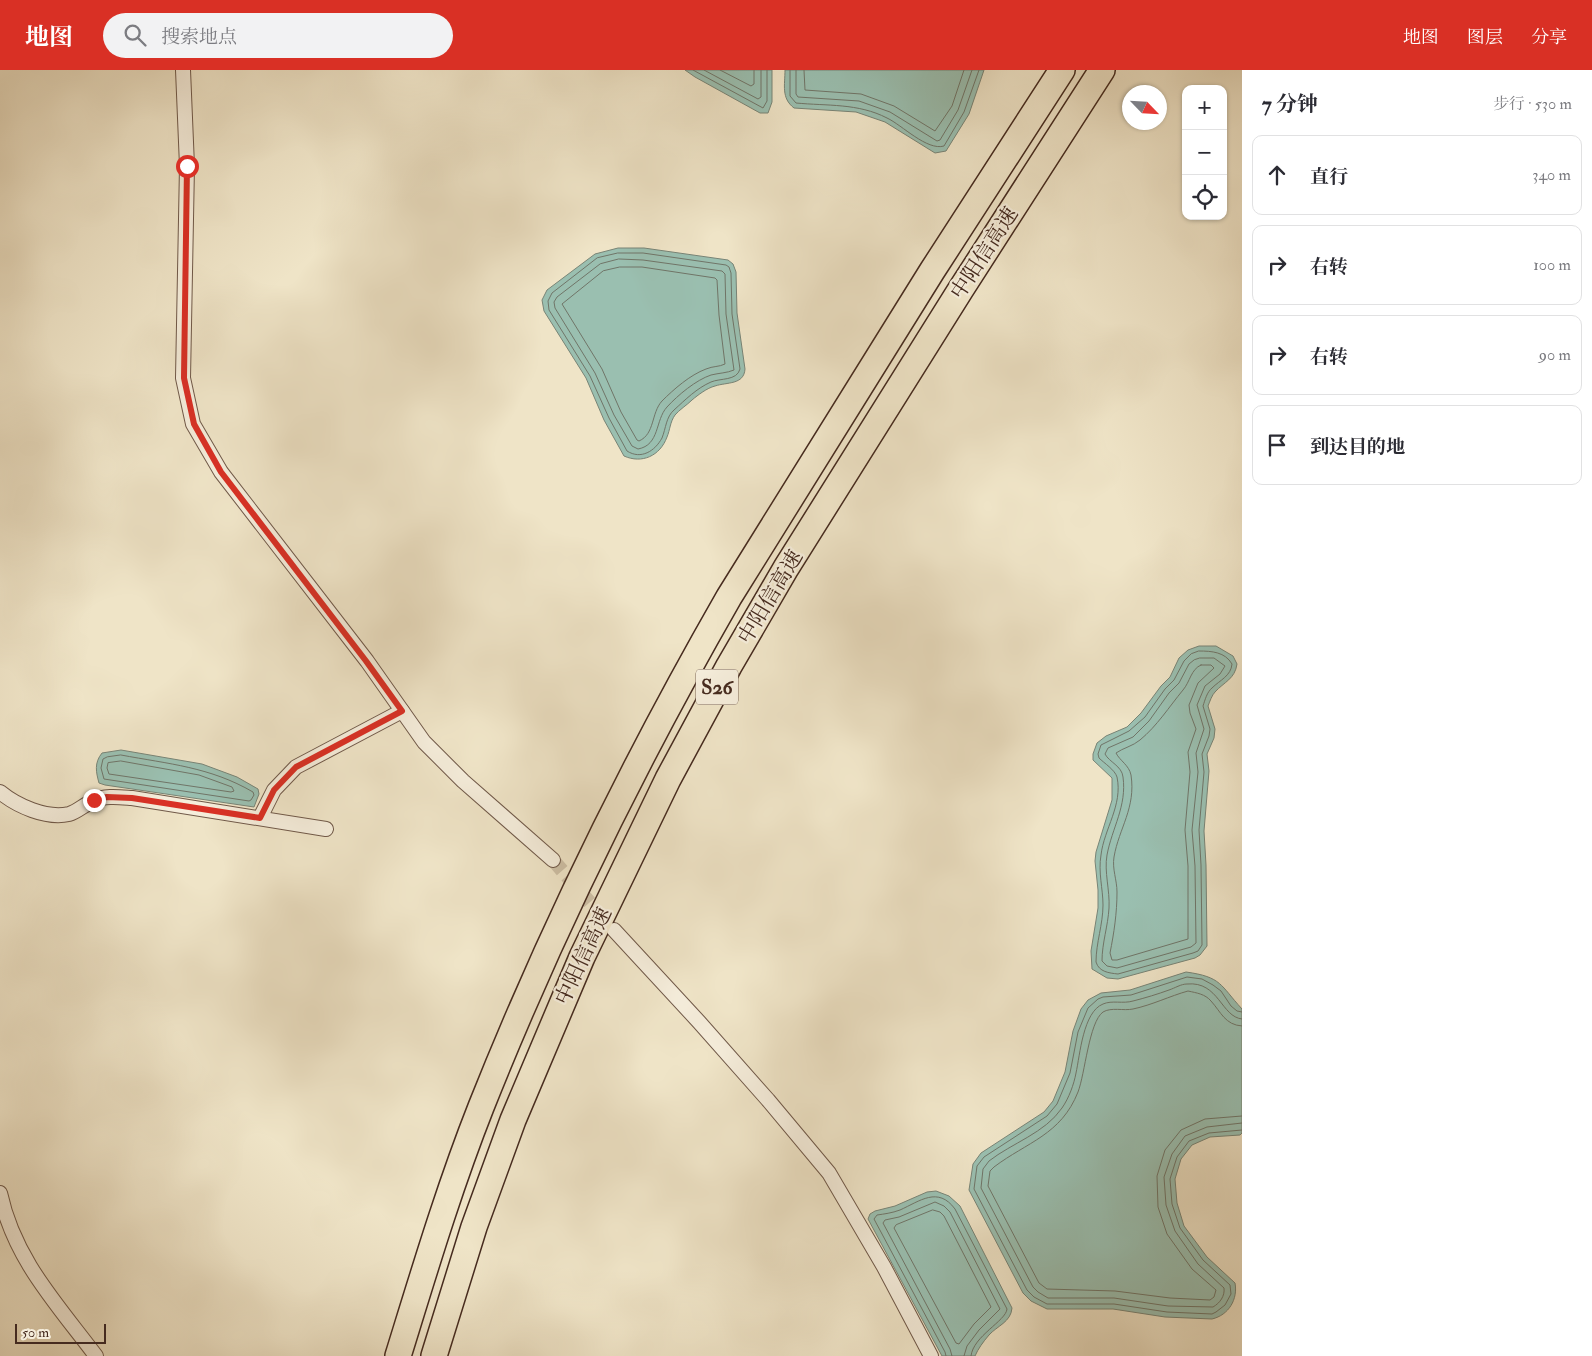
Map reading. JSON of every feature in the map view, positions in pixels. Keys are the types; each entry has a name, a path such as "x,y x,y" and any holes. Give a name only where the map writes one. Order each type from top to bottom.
{"highway":[{"name":"中阳信高速","path":"398,1356 439,1224 481,1107 552,943 604,832 643,755 699,650 748,566 932,271 1062,70"},
{"name":"中阳信高速","path":"434,1356 493,1170 526,1086 610,898 690,738 728,666 786,568 961,289 1102,70"}],"street":[{"path":"183,70 187,166 184,378 194,424 221,472 366,661 424,742 453,772 553,860"},
{"path":"260,818 274,790 296,767 402,711"},
{"path":"0,792 9,799 30,809 57,814 70,814 94,800 107,797 132,798 326,829"},
{"path":"614,930 768,1100 829,1174 884,1267 932,1356"},
{"path":"0,1193 5,1226 42,1287 96,1356"}],"water":[{"path":"685,70 772,70 772,102 768,113 760,113"},
{"path":"785,70 984,70 969,114 946,151 935,153 885,122 856,112 794,108 785,96"},
{"path":"618,248 644,248 728,260 733,264 736,272 737,313 745,369 744,374 742,378 734,382 706,390 681,409 673,418 664,444 650,457 644,459 624,456 604,420 586,378 544,311 542,300 547,290 595,254"},
{"path":"1199,646 1216,646 1233,656 1237,664 1234,673 1214,693 1208,706 1215,729 1214,738 1207,754 1209,771 1204,831 1207,946 1195,958 1118,979 1107,978 1092,969 1091,951 1098,908 1096,852 1112,800 1112,778 1093,760 1093,754 1097,743 1106,736 1127,727 1141,713 1170,677 1179,658 1188,650"},
{"path":"121,750 202,764 237,777 258,789 259,794 254,807 99,783 96,768 99,757 102,753"},
{"path":"1186,972 1207,977 1219,983 1242,1009 1242,1133 1240,1135 1210,1137 1192,1145 1181,1159 1175,1179 1177,1203 1184,1226 1207,1257 1235,1283 1234,1300 1228,1310 1212,1319 1165,1317 1113,1309 1047,1309 1031,1301 1023,1293 969,1190 973,1164 981,1153 1044,1112 1053,1101 1065,1072 1073,1031 1081,1009 1088,1000 1101,993 1130,990"},
{"path":"936,1191 949,1196 960,1206 1012,1308 1009,1317 989,1335 975,1356 942,1356 868,1219 870,1214 875,1211 895,1206 927,1192"}],"tunnel":[{"path":"553,860 605,920"}],"route":[{"path":"94,800 107,797 132,798 260,818 274,790 284,777 296,767 342,741 402,711 279,546 221,472 194,424 184,378 187,166"}]}
